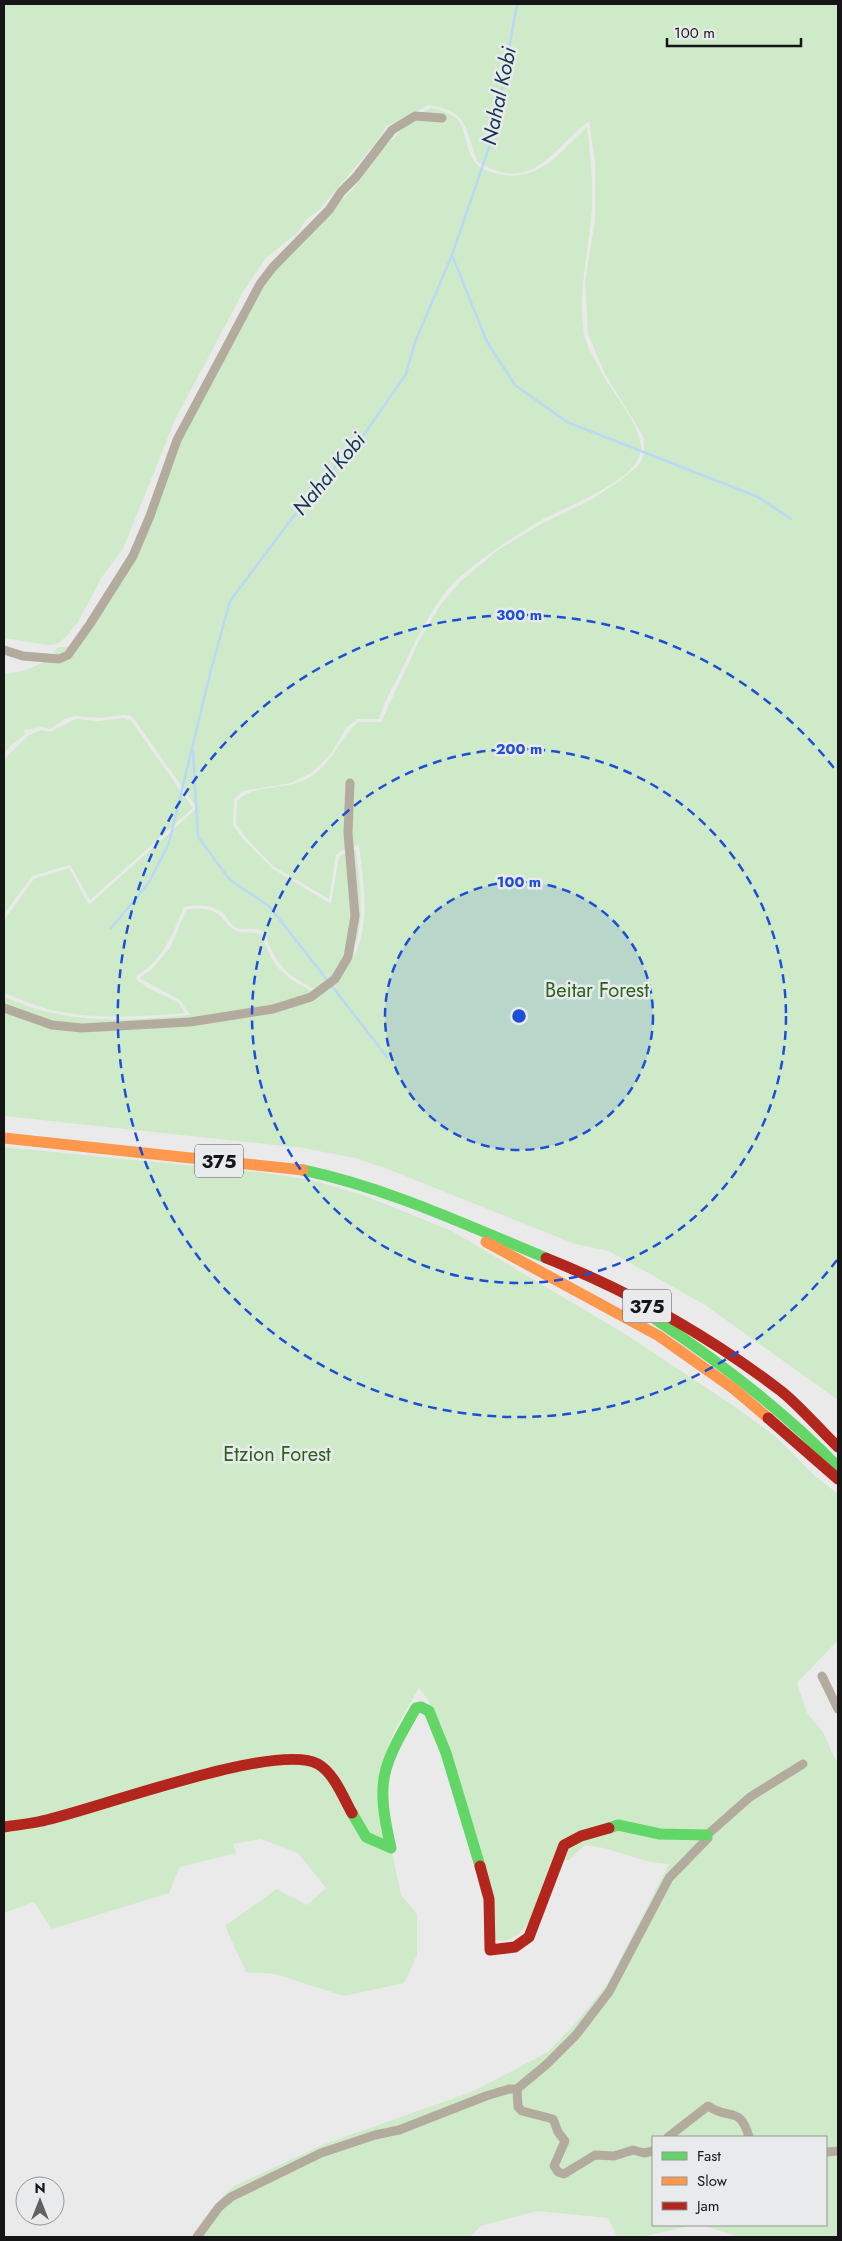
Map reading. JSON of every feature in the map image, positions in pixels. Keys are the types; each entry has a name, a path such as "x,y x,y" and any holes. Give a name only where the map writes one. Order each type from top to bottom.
{"main road":[{"name":"375","path":"4,1138 302,1170 370,1188 589,1275 689,1328 782,1392 838,1447"},
{"path":"428,1210 659,1336 734,1389 805,1448 838,1480"},
{"path":"589,1275 738,1375 815,1441 838,1467"},
{"path":"4,1827 42,1821 241,1765 296,1758 318,1764 334,1779 366,1837 391,1848 384,1820 383,1792 385,1766 416,1708 421,1706 429,1711 446,1753 481,1869 489,1900 490,1950 515,1947 529,1937 564,1845 572,1840 618,1825 660,1834 707,1835"}],"street":[{"path":"4,650 23,656 59,659 68,655 133,556 178,440 260,284 273,267 329,210 341,192 356,177 392,130 415,116 442,118"},
{"path":"4,1008 52,1025 82,1028 190,1022 273,1009 311,997 335,979 348,957 355,916 348,833 350,784"},
{"path":"822,1676 838,1709"},
{"path":"198,2237 219,2207 231,2197 321,2153 375,2135 399,2130 486,2096 517,2089 547,2064 576,2035 609,1992 669,1878 708,1838 707,1835 750,1797 803,1764"},
{"path":"517,2089 518,2107 522,2111 553,2119 558,2132 565,2141 554,2166 558,2172 564,2174 595,2155 614,2156 633,2150 644,2153 652,2151"},
{"path":"669,2136 708,2106 742,2119 746,2125 749,2136"}],"green space":[{"name":"Beitar Forest","path":"4,4 838,4 838,1400 705,1305 609,1251 575,1244 385,1168 355,1158 303,1148 4,1116 4,997 42,1011 84,1018 136,1019 190,1015 180,1000 139,978 151,970 170,948 186,910 201,909 211,911 219,915 235,930 262,935 270,955 280,969 293,981 312,991 346,967 356,951 364,922 364,890 359,845 344,849 336,855 329,899 274,867 245,837 236,824 237,801 254,791 294,784 304,780 313,775 326,763 358,722 381,722 420,639 441,604 462,580 498,550 541,524 591,500 621,480 639,465 644,454 644,438 604,372 588,334 585,282 595,220 595,163 589,121 540,165 527,171 513,174 497,171 478,162 464,123 459,117 442,108 429,105 387,126 374,145 319,210 307,219 297,233 266,258 243,292 175,420 123,549 102,577 78,622 66,637 57,644 49,645 4,638"},
{"path":"431,108 453,116 459,121 475,162 482,168 498,174 526,174 538,170 548,164 587,127 591,162 592,198 582,305 584,334 588,347 599,368 633,423 641,446 640,455 634,466 624,476 595,494 518,534 479,561 451,586 434,609 420,633 379,719 357,719 346,728 331,754 311,773 291,783 243,791 234,799 233,825 243,839 273,869 331,904 339,857 346,852 356,850 361,900 358,934 354,950 346,965 333,980 315,989 307,985 294,977 279,963 263,932 257,929 237,928 231,924 224,914 215,908 194,905 184,907 161,953 150,966 135,978 146,987 178,1002 185,1013 133,1016 81,1015 36,1006 4,993 4,920 34,879 69,868 89,905 197,808 132,716 98,718 75,716 65,719 50,729 41,727 24,730 25,735 11,745 4,754 4,674 41,663 48,659 58,647 73,647 154,513 188,423 276,265 356,185 383,149 406,125 419,114"},
{"path":"124,718 131,721 193,808 90,900 70,865 32,876 4,914 4,759 29,735 41,730 50,732 76,719 98,721"},
{"name":"Etzion Forest","path":"4,1147 265,1173 311,1180 363,1195 452,1231 630,1337 734,1406 775,1436 815,1476 838,1494 838,1640 797,1683 807,1713 823,1732 836,1761 838,1760 838,2237 739,2237 705,2226 827,2226 827,2136 652,2136 652,2226 689,2226 641,2237 617,2237 608,2218 537,2211 481,2226 470,2237 197,2237 222,2197 236,2185 322,2145 474,2091 548,2052 581,2017 608,1983 669,1864 650,1862 604,1848 585,1845 569,1860 554,1862 534,1913 518,1935 507,1940 495,1940 484,1877 429,1701 419,1688 394,1731 386,1754 391,1848 401,1895 417,1914 417,1955 404,1983 344,1996 275,1974 246,1972 225,1926 277,1889 307,1905 326,1888 298,1853 261,1839 233,1844 236,1853 180,1867 169,1893 52,1929 34,1902 4,1913"}],"waterway":[{"name":"Nahal Kobi","path":"111,928 148,884 169,843 211,670 230,601 311,493 361,439 406,374 415,342 452,255 495,130 517,4"},
{"path":"452,255 487,342 515,385 567,422 758,497 791,519"},
{"path":"193,751 198,837 230,880 269,906 328,981"},
{"path":"331,985 387,1057"}],"traffic: fast":[{"path":"303,1170 396,1197 546,1258"},
{"path":"655,1319 751,1388 838,1467"},
{"path":"352,1813 366,1837 391,1848 383,1805 385,1774 389,1760 405,1728 416,1708 421,1707 429,1711 446,1753 480,1866"},
{"path":"609,1828 618,1825 660,1834 707,1835"}],"traffic: slow":[{"path":"4,1138 303,1170"},
{"path":"486,1242 659,1336 734,1389 768,1418"}],"traffic: jam":[{"path":"546,1258 608,1285 697,1333 781,1391 838,1447"},
{"path":"768,1418 838,1479"},
{"path":"4,1827 37,1822 226,1769 296,1759 318,1764 324,1768 338,1786 352,1813"},
{"path":"480,1866 489,1899 490,1950 515,1947 529,1937 564,1845 581,1836 609,1828"}]}
